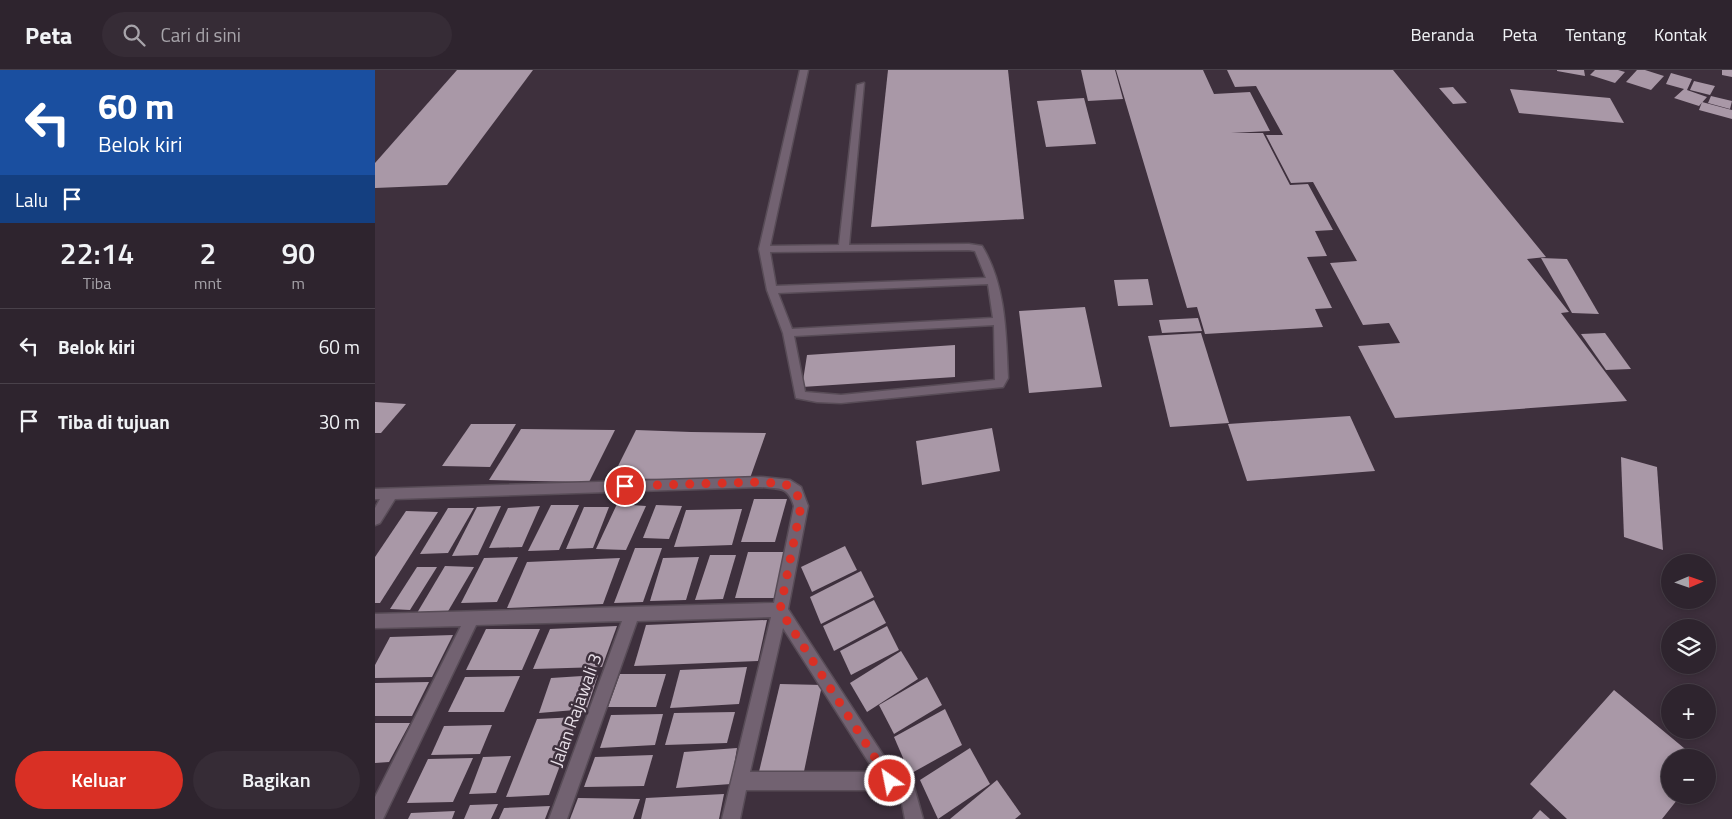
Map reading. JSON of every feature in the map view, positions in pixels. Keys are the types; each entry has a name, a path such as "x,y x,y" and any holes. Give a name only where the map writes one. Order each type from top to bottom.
{"street":[{"path":"764,250 844,247 979,248 993,281 999,321 1002,378 999,384 841,399 800,395 788,333 772,290 764,250 804,70"},
{"path":"844,247 861,85"},
{"path":"772,290 993,281"},
{"path":"788,333 999,321"},
{"path":"375,494 761,482 785,484 796,491 801,506 780,610 731,819"},
{"path":"375,519 391,494"},
{"path":"375,621 780,610"},
{"path":"780,610 890,781 908,794 914,819"},
{"name":"Jalan Rajawali 3","path":"558,819 632,615"},
{"path":"375,816 472,618"},
{"path":"739,781 890,781"}],"building":[{"path":"457,70 533,70 447,185 375,188 375,163"},
{"path":"888,70 1008,70 1024,219 871,227"},
{"path":"1081,70 1115,70 1123,99 1088,101"},
{"path":"1116,70 1203,70 1214,94 1250,92 1270,131 1231,133 1263,133 1290,185 1308,184 1333,230 1315,231 1327,256 1307,257 1332,308 1315,309 1323,327 1205,334 1197,307 1187,308"},
{"path":"1227,70 1393,70 1546,257 1527,259 1569,312 1561,313 1627,401 1395,418 1358,346 1400,343 1389,323 1363,325 1330,263 1357,261 1313,182 1291,183 1266,135 1283,135 1256,86 1235,87"},
{"path":"1584,70 1585,76 1557,71"},
{"path":"1595,70 1618,70 1625,72 1615,83 1590,75"},
{"path":"1637,70 1645,70 1664,76 1651,90 1626,82"},
{"path":"1722,70 1732,70 1732,77 1722,75"},
{"path":"1671,73 1692,79 1687,90 1707,97 1699,106 1674,98 1684,89 1666,84"},
{"path":"1694,81 1715,86 1710,95 1690,90"},
{"path":"1453,87 1467,103 1453,104 1439,88"},
{"path":"1510,89 1610,98 1624,123 1519,113"},
{"path":"1711,96 1732,101 1730,109 1708,103"},
{"path":"1084,98 1096,144 1046,147 1037,101"},
{"path":"1702,102 1732,110 1732,119 1699,110"},
{"path":"1541,258 1567,259 1599,314 1572,313"},
{"path":"1148,279 1153,305 1118,306 1114,280"},
{"path":"1085,307 1102,387 1029,393 1019,311"},
{"path":"1198,318 1202,331 1162,333 1159,320"},
{"path":"1201,333 1229,423 1170,427 1148,336"},
{"path":"1605,333 1631,369 1606,370 1581,334"},
{"path":"955,345 955,377 802,387 807,355"},
{"path":"375,402 406,404 381,433 375,433"},
{"path":"1350,416 1375,471 1247,481 1228,424"},
{"path":"471,424 516,424 490,467 442,466"},
{"path":"992,428 1000,471 922,485 916,441"},
{"path":"521,429 615,430 589,482 489,480"},
{"path":"636,430 766,433 749,481 612,478"},
{"path":"1621,457 1657,467 1663,550 1624,537"},
{"path":"754,499 787,499 775,542 741,542"},
{"path":"617,504 646,506 626,550 596,549"},
{"path":"551,505 579,505 559,550 528,551"},
{"path":"656,505 682,506 669,539 643,538"},
{"path":"501,506 478,555 452,556 477,507"},
{"path":"540,506 522,547 489,548 508,508"},
{"path":"584,507 609,507 593,548 566,549"},
{"path":"448,508 474,508 448,553 420,554"},
{"path":"742,509 732,545 674,547 686,510"},
{"path":"406,511 438,512 380,603 375,603 375,557"},
{"path":"845,546 857,570 812,592 801,567"},
{"path":"635,548 662,548 643,602 614,603"},
{"path":"748,552 786,552 774,598 735,598"},
{"path":"710,555 736,555 723,599 695,600"},
{"path":"518,557 497,602 461,603 484,558"},
{"path":"699,557 686,600 650,601 663,558"},
{"path":"620,558 603,604 507,608 527,562"},
{"path":"445,566 474,567 447,613 417,613"},
{"path":"417,567 437,567 410,610 390,609"},
{"path":"861,571 874,597 821,624 810,597"},
{"path":"874,600 886,623 834,651 823,626"},
{"path":"767,620 758,661 634,666 646,625"},
{"path":"617,626 602,667 533,669 550,629"},
{"path":"887,626 899,650 851,675 840,651"},
{"path":"486,629 540,629 522,670 466,670"},
{"path":"453,635 432,677 375,678 375,665 390,637"},
{"path":"901,651 918,679 867,712 850,683"},
{"path":"747,667 739,704 670,708 680,670"},
{"path":"620,674 666,674 656,707 608,707"},
{"path":"598,675 587,709 539,713 551,678"},
{"path":"520,676 504,712 448,712 465,677"},
{"path":"927,677 942,705 894,734 879,705"},
{"path":"429,682 412,716 375,716 375,683"},
{"path":"780,684 822,685 802,781 757,780"},
{"path":"1614,690 1661,729 1661,739 1673,739 1685,749 1661,749 1661,804 1674,804 1662,819 1567,819 1530,784"},
{"path":"945,709 962,745 910,774 894,737"},
{"path":"735,712 727,743 665,745 674,713"},
{"path":"663,714 655,745 600,748 611,715"},
{"path":"578,717 549,795 506,797 537,719"},
{"path":"375,723 410,723 389,762 375,763"},
{"path":"492,725 480,754 431,755 444,726"},
{"path":"737,748 731,784 676,788 684,752"},
{"path":"970,748 990,784 938,819 920,780"},
{"path":"653,755 644,786 584,787 595,757"},
{"path":"511,756 496,793 469,794 483,757"},
{"path":"473,758 453,802 407,803 428,759"},
{"path":"997,780 1021,814 1015,819 950,819"},
{"path":"724,794 719,819 641,819 646,798"},
{"path":"578,798 640,799 633,819 570,819"},
{"path":"498,804 491,819 464,819 470,805"},
{"path":"550,806 545,819 499,819 504,808"},
{"path":"1540,810 1550,819 1532,819"},
{"path":"455,811 452,819 408,819 411,813"}],"route":[{"path":"625,486 761,482 785,484 796,491 801,506 780,610 890,781"}]}
